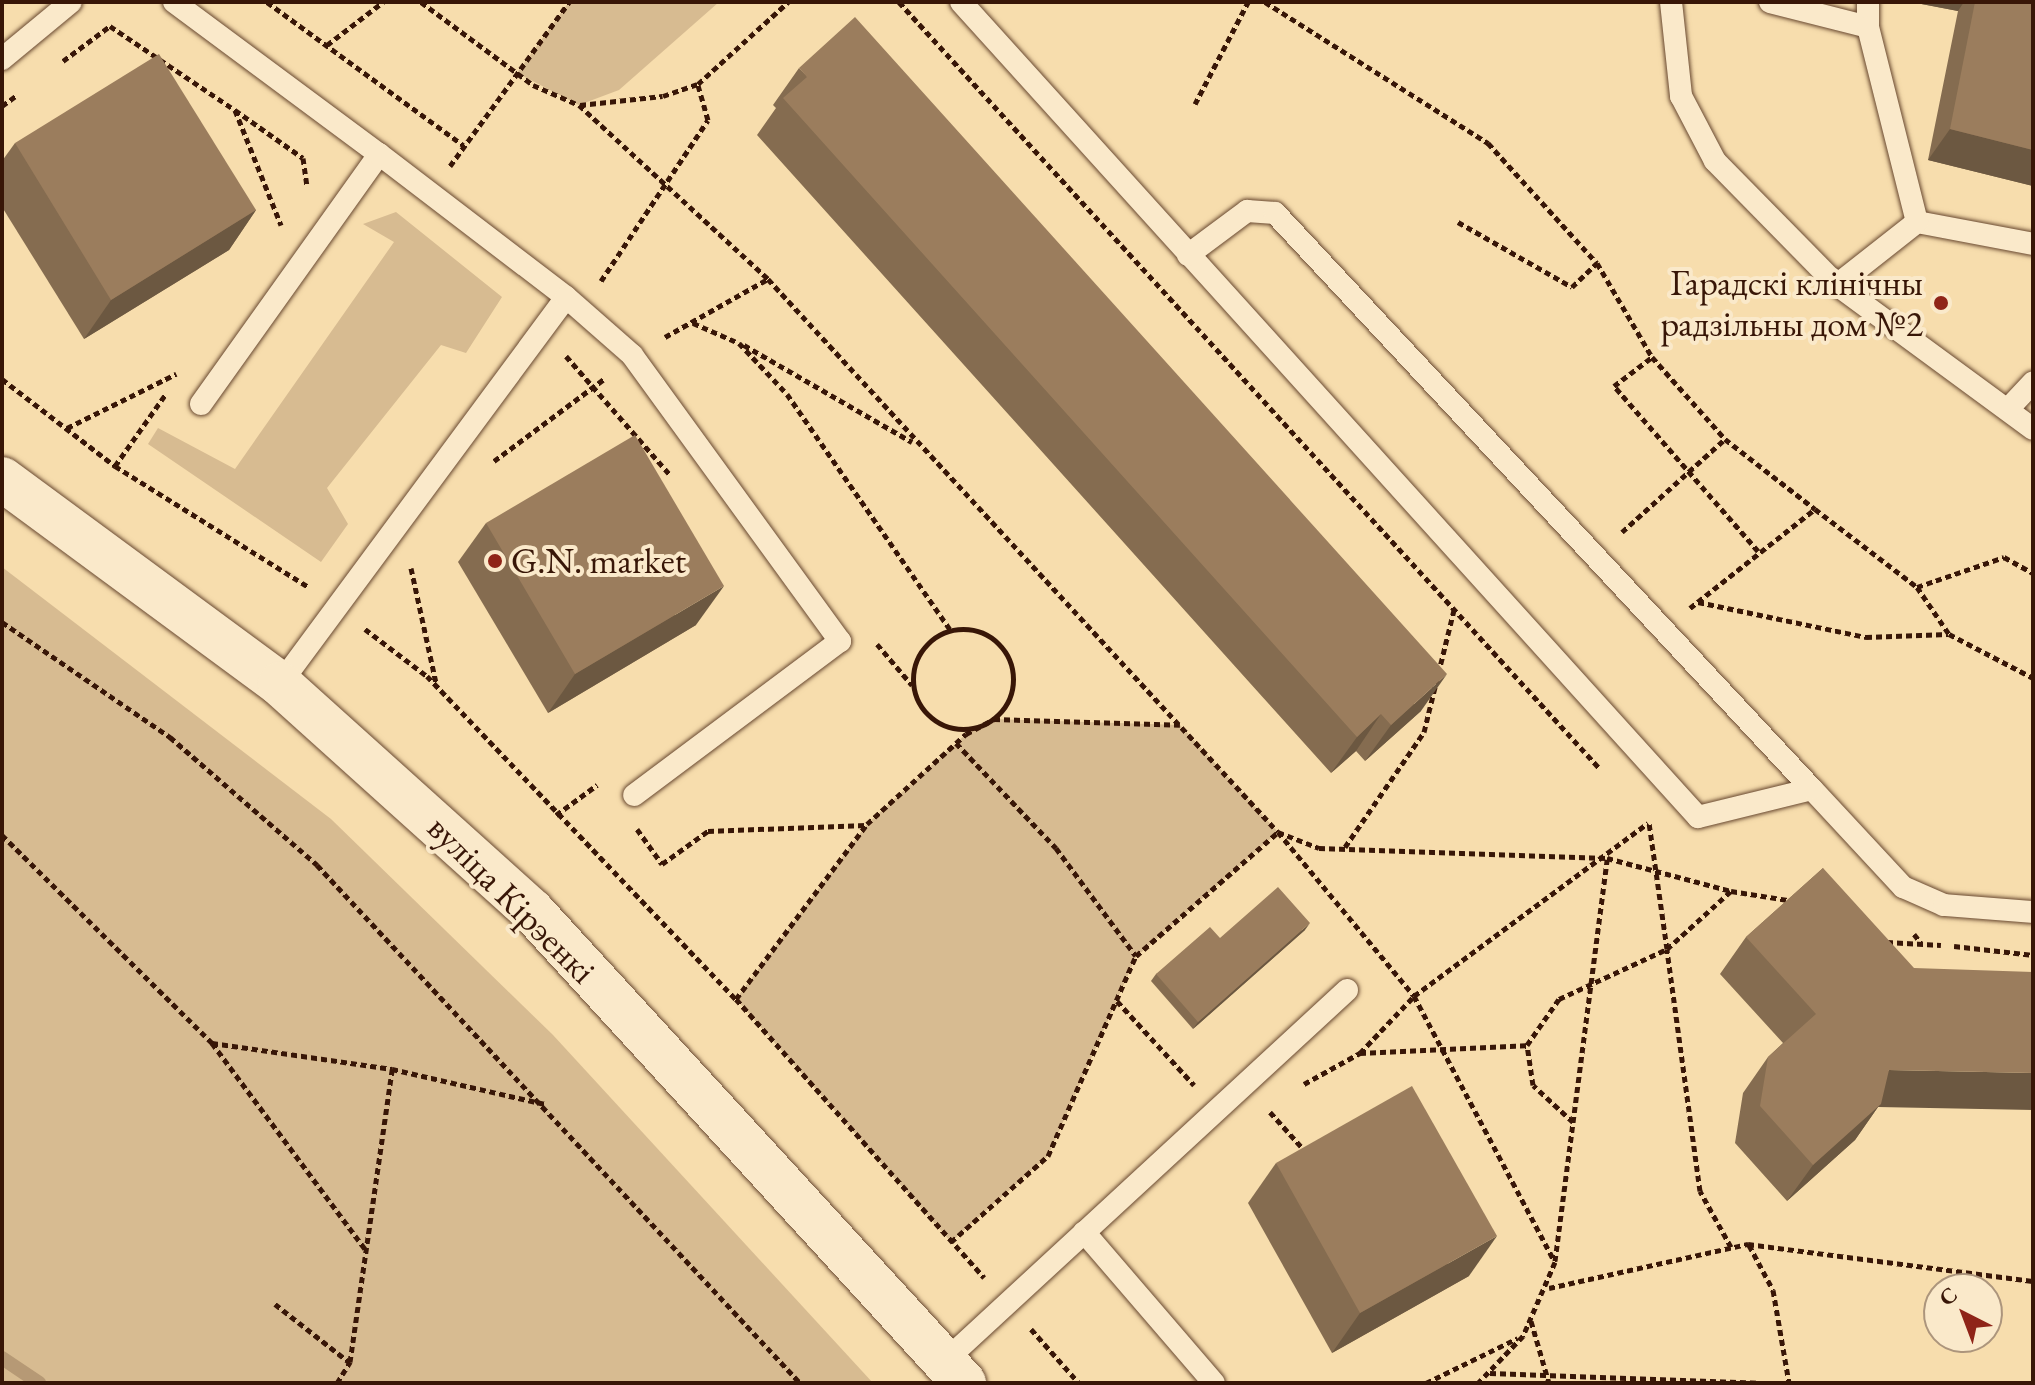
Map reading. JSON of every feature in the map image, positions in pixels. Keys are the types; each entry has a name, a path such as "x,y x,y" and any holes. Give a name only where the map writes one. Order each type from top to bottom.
{"street":[{"name":"вуліца Кірэенкі","path":"2,479 280,684 532,911 954,1372"}],"lane":[{"path":"2,59 71,2"},
{"path":"174,2 434,192 574,303 632,355 840,641 624,802"},
{"path":"961,2 1698,817 1812,789"},
{"path":"1671,2 1681,96 1715,161 1837,285 2009,408 2033,429"},
{"path":"1770,2 1868,27"},
{"path":"1868,2 1868,27 1917,222"},
{"path":"201,404 379,154"},
{"path":"1188,255 1247,211 1275,213 1634,590 1903,887 1944,905 2033,912"},
{"path":"1837,285 1917,222 2033,244"},
{"path":"280,684 335,604 540,328 574,303"},
{"path":"2009,408 2033,382"},
{"path":"954,1372 1008,1303 1347,990"},
{"path":"1084,1232 1214,1383"}],"path":[{"path":"267,2 463,145"},
{"path":"327,45 383,2"},
{"path":"421,2 517,73 579,105 768,279 917,445 1278,832 1414,996 1448,1051 1555,1262"},
{"path":"434,192 463,145 569,2"},
{"path":"579,105 663,96 698,84 788,2"},
{"path":"899,2 1608,778"},
{"path":"1195,104 1248,2"},
{"path":"1265,2 1488,143 1597,263 1652,357 1725,439 1917,587 1949,634 2033,678"},
{"path":"50,71 110,26 303,158 309,180 298,201"},
{"path":"574,303 665,184 708,120 698,84"},
{"path":"2,106 26,88"},
{"path":"235,110 284,221"},
{"path":"275,234 291,211"},
{"path":"1458,222 1572,287 1597,263"},
{"path":"480,471 632,355 768,279"},
{"path":"692,323 739,343 917,445"},
{"path":"540,328 675,482"},
{"path":"739,343 787,394 950,629"},
{"path":"1652,357 1614,386 1758,551"},
{"path":"66,428 180,372 115,466"},
{"path":"2,379 115,466 335,604 438,688 556,815 736,999 1079,1383"},
{"path":"1599,553 1725,439"},
{"path":"1667,626 1758,551 1815,509"},
{"path":"1917,587 2004,557 2033,573"},
{"path":"402,573 410,562 438,688"},
{"path":"313,589 322,576"},
{"path":"1634,590 1866,637 1949,634"},
{"path":"1344,848 1424,732 1454,609"},
{"path":"362,627 370,616"},
{"path":"2,622 170,737 317,865 545,1104 800,1383"},
{"path":"913,685 918,656 950,629 985,633 1009,657 1012,690 994,719"},
{"path":"876,642 913,685 937,722 980,726"},
{"path":"736,999 867,824 956,743 980,726 994,719 1180,725"},
{"path":"956,743 1056,848 1136,956"},
{"path":"556,815 603,781 624,802 662,864 708,831 867,824"},
{"path":"1639,811 1649,823 1700,1191 1731,1247"},
{"path":"1649,823 1661,827"},
{"path":"1292,1090 1360,1053 1414,996 1607,858 1649,823"},
{"path":"1278,832 1319,848 1607,858 1731,891 1808,903"},
{"path":"951,1242 1048,1156 1136,956 1278,832"},
{"path":"2,835 212,1043 366,1250"},
{"path":"1478,1383 1523,1336 1548,1288 1555,1262 1607,858"},
{"path":"1573,1122 1533,1085 1527,1045 1544,1011 1667,949 1731,891"},
{"path":"1907,926 1921,943"},
{"path":"1872,942 1921,943 2033,955"},
{"path":"1117,1001 1241,1135 1280,1100"},
{"path":"212,1043 392,1069 545,1104"},
{"path":"1360,1053 1527,1045"},
{"path":"337,1383 350,1362 392,1069"},
{"path":"1269,1110 1317,1164"},
{"path":"1748,1244 1773,1290 1789,1383"},
{"path":"1548,1288 1748,1244 2033,1281"},
{"path":"275,1304 350,1362"},
{"path":"1531,1321 1550,1375 1549,1383"},
{"path":"1426,1383 1523,1336"},
{"path":"1490,1373 1759,1383"}],"shaded area":[{"path":"569,2 719,2 619,90 579,105 517,73"},
{"path":"396,212 502,297 466,353 441,345 327,488 348,524 321,562 148,444 158,428 235,469 394,242 363,224"},
{"path":"2,567 331,819 553,1035 873,1383 2,1383"},
{"path":"994,719 1180,725 1278,832 1136,957 1048,1156 951,1242 736,999 867,824 966,734"}],"building":[{"path":"1975,2 2033,2 2033,150 1950,129"},
{"path":"855,17 1447,674 1391,725 1381,714 1357,737 783,98 807,77 799,68"},
{"path":"159,54 256,210 111,300 15,143"},
{"path":"635,435 724,586 575,674 486,523"},
{"path":"1823,868 1914,968 2033,972 2033,1073 1889,1070 1881,1104 1813,1165 1760,1106 1768,1057 1816,1014 1746,937"},
{"path":"1278,887 1310,923 1198,1022 1156,974 1210,927 1220,938"},
{"path":"1412,1086 1497,1236 1360,1313 1276,1163"}],"waterway":[{"path":"2,1358 39,1383"}],"place":[{"name":"Гарадскі клінічны радзільны дом №2","path":"1941,303"},
{"name":"G.N. market","path":"495,561"}]}
